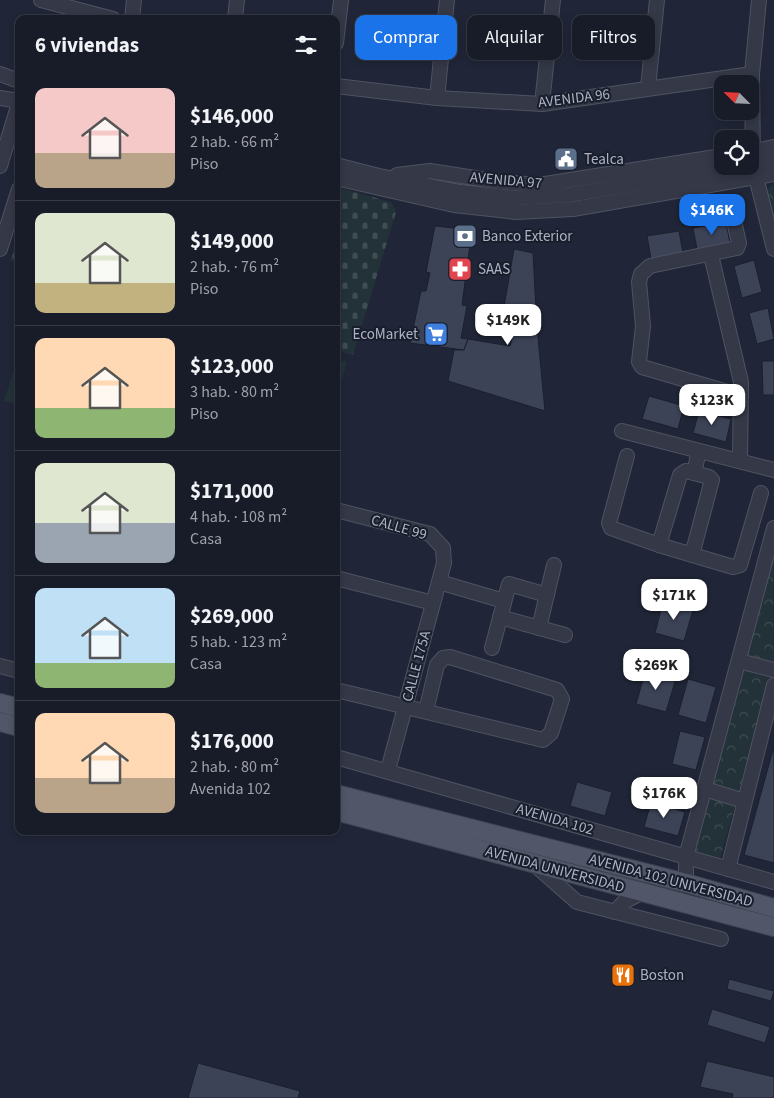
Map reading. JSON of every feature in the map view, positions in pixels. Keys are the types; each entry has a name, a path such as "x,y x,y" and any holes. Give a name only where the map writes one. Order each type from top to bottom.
{"main road":[{"path":"0,703 15,707"},
{"path":"0,722 15,726"},
{"name":"AVENIDA 102 UNIVERSIDAD","path":"340,795 686,883 774,908"},
{"name":"AVENIDA UNIVERSIDAD","path":"340,812 774,927"}],"street":[{"path":"41,0 98,15"},
{"path":"132,15 134,0"},
{"path":"235,15 237,0"},
{"path":"339,15 341,0"},
{"path":"437,98 447,0"},
{"path":"542,104 553,0"},
{"path":"648,88 656,0"},
{"path":"751,130 752,74 761,3"},
{"path":"0,74 15,80"},
{"name":"AVENIDA 96","path":"340,86 437,98 542,104 752,74"},
{"path":"0,79 15,81"},
{"path":"0,98 15,101"},
{"path":"0,166 15,115"},
{"path":"759,157 774,147"},
{"name":"AVENIDA 97","path":"378,176 430,171 538,186 714,157"},
{"path":"759,162 774,161"},
{"path":"340,166 378,176 460,192 516,198 568,195 714,169"},
{"path":"759,167 774,174"},
{"path":"340,179 454,205 516,212 573,209 714,173"},
{"path":"754,175 774,249"},
{"path":"0,249 15,202"},
{"path":"732,212 739,243 737,248 650,266 644,269 640,282 643,326 639,362 642,367 741,396"},
{"path":"711,254 741,382 740,461"},
{"path":"622,431 774,470"},
{"path":"694,473 699,451"},
{"path":"627,456 609,523 613,530 733,567 740,565 761,493"},
{"path":"659,545 680,475 686,471 710,477 712,480 692,555"},
{"name":"CALLE 99","path":"340,511 430,534 443,548 444,563"},
{"path":"696,906 686,883 686,857 774,528"},
{"name":"CALLE 175A","path":"388,770 444,563"},
{"path":"539,628 554,565"},
{"path":"340,579 433,603"},
{"path":"439,582 504,601"},
{"path":"492,648 509,584 547,595"},
{"path":"500,617 565,635"},
{"path":"340,691 406,705 426,711 543,740 551,733 562,699 557,690 450,657 443,658 438,665 426,711"},
{"path":"739,661 774,670"},
{"path":"0,666 15,670"},
{"path":"728,869 774,685"},
{"name":"AVENIDA 102","path":"340,758 388,770 774,882"},
{"path":"705,789 744,801"},
{"path":"533,863 577,902 721,939"},
{"path":"686,883 707,864"},
{"path":"615,912 626,901 643,892"}],"green space":[{"path":"774,183 774,228 766,191"},
{"path":"340,188 391,202 396,212 353,355 340,351"},
{"path":"15,245 15,262 10,261"},
{"path":"340,360 347,362 340,386"},
{"path":"15,367 15,403 4,401"},
{"path":"774,554 774,664 720,859 696,852 696,849"}],"building":[{"path":"726,222 730,243 697,249 693,228"},
{"path":"435,226 472,230 462,305 467,306 461,338 468,339 464,350 410,343 421,291 426,291 430,273 426,272"},
{"path":"679,231 683,253 651,259 647,236"},
{"path":"514,249 533,253 537,327 545,411 448,381 454,350 464,350 468,339 510,346 515,326 508,325 509,319 502,318"},
{"path":"754,260 762,292 742,298 734,266"},
{"path":"768,308 774,339 757,344 749,313"},
{"path":"762,361 774,361 774,395 763,395"},
{"path":"649,396 684,406 678,429 642,419"},
{"path":"699,411 731,419 726,442 693,433"},
{"path":"663,602 693,610 684,641 655,633"},
{"path":"646,669 676,678 666,712 636,704"},
{"path":"688,679 716,687 706,723 678,715"},
{"path":"680,731 705,737 696,770 672,764"},
{"path":"774,746 774,863 744,855"},
{"path":"577,782 612,792 605,816 570,806"},
{"path":"651,802 685,812 678,836 644,827"},
{"path":"729,979 774,991 771,1001 727,989"},
{"path":"712,1009 770,1027 765,1043 707,1025"},
{"path":"707,1061 774,1077 774,1098 732,1098 733,1094 700,1087"},
{"path":"198,1063 300,1091 298,1098 188,1098"}],"place":[{"name":"Tealca","path":"566,159"},
{"name":"Banco Exterior","path":"465,236"},
{"name":"SAAS","path":"460,269"},
{"name":"EcoMarket","path":"436,334"},
{"name":"Boston","path":"623,975"}]}
